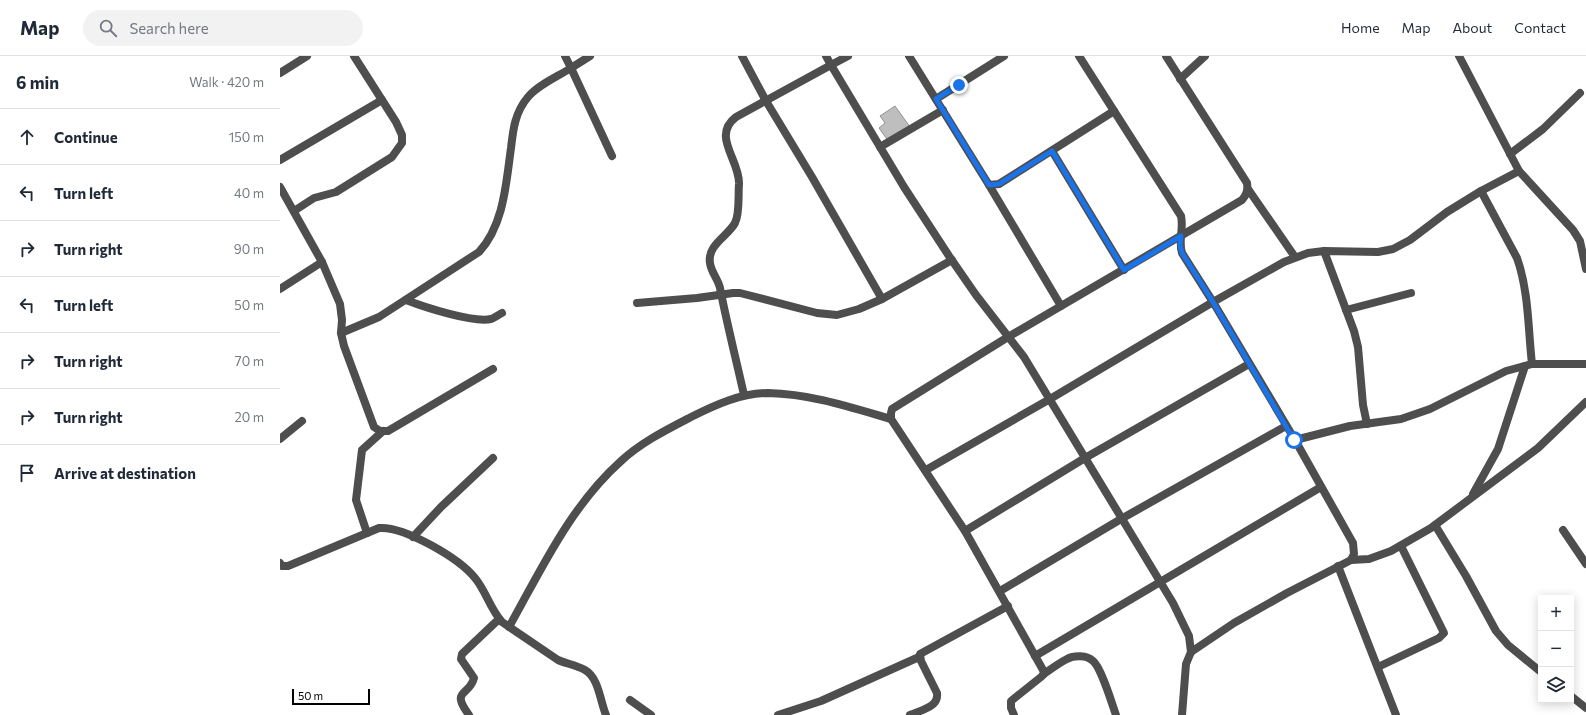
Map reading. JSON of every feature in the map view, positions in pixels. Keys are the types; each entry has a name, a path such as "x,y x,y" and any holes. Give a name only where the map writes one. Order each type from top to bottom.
{"street":[{"path":"280,73 307,56"},
{"path":"294,211 314,198 336,192 392,157 402,142 402,135 396,122 354,56"},
{"path":"565,56 612,156"},
{"path":"341,333 379,317 478,252 488,241 503,199 514,122 521,107 528,97 537,89 590,56"},
{"path":"742,56 766,101 812,177 882,299"},
{"path":"826,56 904,187 952,260 1024,357 1086,458 1183,622 1189,636 1191,652 1186,664 1183,679 1182,715"},
{"path":"744,395 719,286 711,267 710,256 713,248 735,222 739,182 738,173 725,140 727,126 730,121 848,56"},
{"path":"909,56 989,185 1061,306"},
{"path":"936,99 1004,56"},
{"path":"1079,56 1181,216 1183,224 1180,245 1182,253 1213,302 1353,543 1354,554 1351,560"},
{"path":"1166,56 1247,183 1248,189 1295,257"},
{"path":"1180,79 1205,56"},
{"path":"1459,56 1519,171 1573,230 1580,241 1586,269"},
{"path":"1510,154 1542,129 1580,93"},
{"path":"280,160 382,100"},
{"path":"880,147 943,110"},
{"path":"989,185 999,184 1114,111"},
{"path":"1052,151 1124,270"},
{"path":"926,470 1050,399 1261,274 1295,257 1324,251 1378,252 1393,249 1410,240 1447,212 1481,191 1519,171"},
{"path":"280,187 322,262 340,304 342,320 341,333 344,346 374,427 380,431 383,431"},
{"path":"1044,674 1044,670 965,530 891,419 892,410 1008,337 1242,200 1246,196 1248,189"},
{"path":"1470,498 1498,449 1528,365 1525,293 1521,270 1517,258 1481,191"},
{"path":"1324,251 1358,347 1363,405 1367,424"},
{"path":"637,303 740,293 817,313 837,315 859,309 882,299 952,260"},
{"path":"280,289 322,262"},
{"path":"1346,310 1411,293"},
{"path":"406,300 429,309 479,319 490,319 502,313"},
{"path":"965,530 1249,364"},
{"path":"1294,440 1350,426 1402,419 1423,411 1500,374 1528,365 1586,364"},
{"path":"366,534 356,500 362,450 383,431 388,430 493,369"},
{"path":"509,627 566,528 592,491 620,462 645,442 677,424 706,410 744,395 766,393 800,395 838,403 891,419"},
{"path":"1191,652 1234,623 1338,566 1351,560 1369,559 1401,546 1435,525 1538,448 1586,402"},
{"path":"280,439 302,421"},
{"path":"1000,591 1121,519 1286,426"},
{"path":"413,537 441,507 493,458"},
{"path":"1035,656 1321,487"},
{"path":"1435,525 1466,576 1496,631 1508,645 1538,670"},
{"path":"280,564 282,566 288,566 379,528 386,528 413,537 438,549 466,567 476,579 499,619 509,627 558,660 584,669 591,675 598,689 606,715"},
{"path":"1563,530 1586,564"},
{"path":"1378,667 1440,638 1444,633 1401,546"},
{"path":"1338,566 1396,715"},
{"path":"778,715 821,701 919,657 925,650 1008,606"},
{"path":"469,715 461,705 460,698 474,678 461,659 462,654 499,619"},
{"path":"1014,715 1011,708 1011,701 1044,674 1068,658 1077,656 1086,657 1094,661 1116,715"},
{"path":"910,715 933,705 937,701 938,697 938,692 919,657"},
{"path":"1574,698 1586,708"},
{"path":"630,700 651,715"}],"building":[{"path":"895,106 910,127 889,142 879,128 885,123 880,116"}],"route":[{"path":"959,85 936,99 989,185 995,186 999,184 1052,151 1124,270 1181,236 1180,245 1182,253 1213,302 1294,440"}]}
